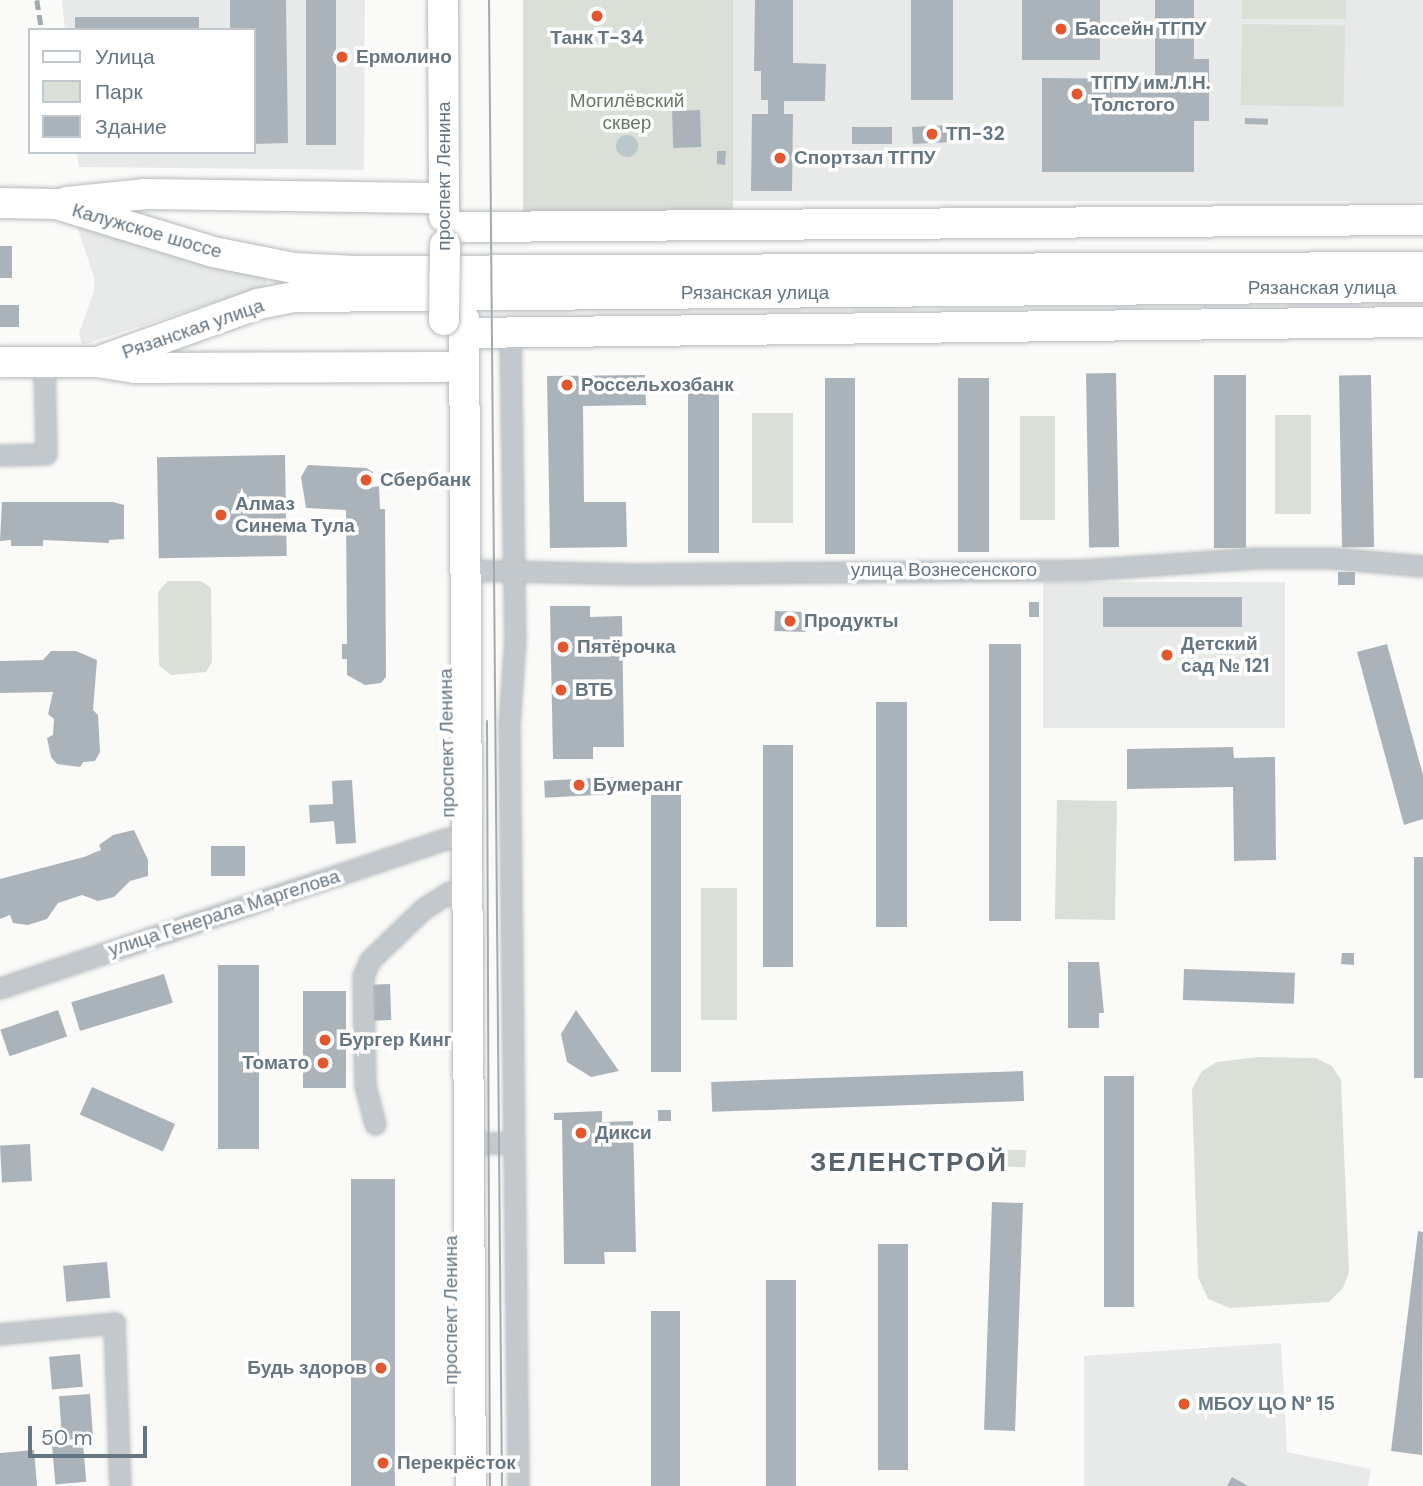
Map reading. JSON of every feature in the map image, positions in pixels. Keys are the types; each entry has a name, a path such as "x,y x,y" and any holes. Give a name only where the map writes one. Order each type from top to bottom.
{"main road":[{"name":"проспект Ленина","path":"443,0 444,198 457,239"},
{"name":"проспект Ленина","path":"460,0 457,324 465,570 457,836 449,892 471,1486"},
{"path":"56,204 146,194 444,198"},
{"name":"Калужское шоссе","path":"0,203 56,204 213,252 293,268"},
{"path":"457,239 1423,220"},
{"name":"Рязанская улица","path":"293,268 1423,267"},
{"name":"Рязанская улица","path":"97,362 258,304 295,297 1423,287"},
{"path":"457,324 510,333 1423,322"},
{"name":"проспект Ленина","path":"451,1486 460,1144 457,836 445,367 457,324"},
{"path":"0,362 97,362 134,368 445,367"}],"street":[{"path":"510,333 515,638 509,727 517,1486"},
{"path":"0,455 47,454 44,363"},
{"name":"улица Вознесенского","path":"465,570 1082,570 1257,558 1423,566"},
{"name":"улица Генерала Маргелова","path":"0,988 457,836"},
{"path":"375,1124 365,1085 363,976 370,960 424,909 449,892"},
{"path":"460,1144 514,1143"},
{"path":"0,1334 114,1323 120,1486"}],"shaded area":[{"path":"62,0 365,0 364,170 79,167 77,154 256,154 256,28 65,28"},
{"name":"ТГПУ им.Л.Н. Толстого","path":"733,0 1423,0 1423,201 733,201"},
{"path":"627,135 635,138 638,146 635,154 627,157 619,154 616,146 619,138"},
{"path":"75,220 269,274 265,286 82,345 79,333 94,292 94,277"},
{"name":"Детский сад № 121","path":"1043,582 1285,582 1285,728 1043,728"},
{"name":"МБОУ ЦО N° 15","path":"1281,1343 1287,1452 1371,1469 1368,1486 1084,1486 1084,1356"}],"green space":[{"name":"Могилёвский сквер","path":"523,0 733,0 733,223 523,223"},
{"path":"1242,0 1346,0 1346,19 1242,19"},
{"path":"1242,24 1345,26 1344,107 1241,105"},
{"path":"752,413 793,413 793,523 752,523"},
{"path":"1275,415 1311,415 1311,514 1275,514"},
{"path":"1020,416 1055,416 1055,520 1020,520"},
{"path":"168,581 201,581 211,588 212,662 206,672 171,675 159,665 158,592"},
{"path":"1057,800 1117,801 1115,920 1055,919"},
{"path":"701,888 737,888 737,1020 701,1020"},
{"path":"1258,1057 1316,1058 1332,1066 1341,1080 1349,1272 1343,1288 1329,1302 1230,1308 1208,1299 1198,1277 1192,1089 1202,1071 1217,1062"},
{"path":"991,1149 1026,1150 1025,1167 990,1166"}],"building":[{"path":"230,0 286,0 288,143 256,144 256,28 230,28"},
{"path":"306,0 336,0 336,145 306,145"},
{"path":"755,0 793,0 793,63 826,64 825,101 784,101 784,114 793,114 792,191 751,191 752,114 768,114 768,100 761,100 761,71 754,71"},
{"path":"911,0 953,0 953,100 911,100"},
{"name":"Бассейн ТГПУ","path":"1022,0 1100,0 1100,60 1022,60"},
{"path":"1155,0 1194,0 1194,59 1209,59 1209,121 1194,121 1194,172 1042,172 1042,78 1155,79"},
{"path":"75,17 199,17 199,28 75,28"},
{"path":"700,110 701,147 673,148 672,111"},
{"path":"1245,118 1268,119 1268,125 1245,124"},
{"name":"ТП-32","path":"951,125 952,142 913,144 912,127"},
{"path":"852,127 892,127 892,144 852,144"},
{"path":"717,151 726,151 725,165 717,164"},
{"path":"0,246 12,246 12,278 0,278"},
{"path":"0,305 19,305 19,327 0,327"},
{"path":"1116,373 1119,547 1089,547 1086,374"},
{"path":"645,375 646,405 583,406 584,502 626,502 627,547 550,548 547,376"},
{"path":"1214,375 1246,375 1246,548 1214,548"},
{"path":"1371,375 1374,547 1342,548 1339,376"},
{"path":"825,378 855,378 855,554 825,554"},
{"path":"958,378 989,378 989,552 958,552"},
{"path":"688,379 719,379 719,553 688,553"},
{"path":"285,455 287,556 159,558 157,457"},
{"path":"308,465 366,468 373,472 373,487 379,486 380,509 385,509 386,677 381,683 365,685 347,675 347,659 342,659 342,644 347,644 346,510 306,508 301,477"},
{"path":"2,502 113,502 124,505 124,539 109,540 109,543 43,540 43,546 11,546 11,540 0,541"},
{"path":"1338,572 1355,572 1355,585 1338,585"},
{"path":"1103,597 1242,597 1242,627 1103,627"},
{"path":"1029,602 1039,602 1039,617 1029,617"},
{"path":"550,606 590,606 590,617 622,616 624,747 593,747 593,759 553,759"},
{"path":"775,611 806,612 805,632 774,631"},
{"path":"989,644 1021,644 1021,921 989,921"},
{"path":"1387,644 1423,775 1423,819 1404,825 1357,652"},
{"path":"51,651 76,651 97,660 93,710 98,715 100,752 95,761 83,762 80,767 57,764 51,757 47,738 53,735 54,719 48,714 53,692 0,693 0,661 43,660"},
{"path":"876,702 907,702 907,927 876,927"},
{"path":"763,745 793,745 793,967 763,967"},
{"path":"1233,747 1234,758 1275,757 1276,860 1234,861 1233,787 1127,789 1127,749"},
{"path":"614,777 615,794 545,798 544,781"},
{"path":"352,780 356,843 336,844 334,821 310,823 309,805 333,804 332,781"},
{"path":"651,795 681,795 681,1072 651,1072"},
{"path":"134,830 148,860 148,876 130,881 114,897 98,901 82,895 58,903 47,919 28,925 13,923 10,915 0,919 0,879 84,857 101,850 99,845 113,835"},
{"path":"211,846 245,846 245,876 211,876"},
{"path":"1414,857 1423,857 1423,1078 1414,1078"},
{"path":"1342,953 1354,953 1354,965 1341,964"},
{"path":"1068,962 1099,962 1104,1013 1099,1013 1099,1028 1068,1028"},
{"path":"218,965 259,965 259,1149 218,1149"},
{"path":"1184,969 1295,973 1294,1004 1183,1000"},
{"path":"164,974 173,1003 80,1031 71,1002"},
{"path":"390,984 391,1020 371,1021 370,985"},
{"name":"Бургер Кинг","path":"303,991 346,991 346,1088 303,1088"},
{"path":"58,1010 67,1036 9,1056 0,1030"},
{"path":"576,1010 619,1071 591,1077 567,1062 561,1034"},
{"path":"1023,1071 1024,1101 712,1112 711,1082"},
{"path":"1104,1076 1134,1076 1134,1307 1104,1307"},
{"path":"92,1087 175,1124 163,1151 80,1114"},
{"path":"658,1110 671,1110 671,1121 658,1121"},
{"path":"602,1111 602,1122 633,1121 636,1252 604,1252 605,1264 564,1264 562,1120 554,1120 554,1113"},
{"path":"30,1144 32,1181 2,1183 0,1146"},
{"path":"351,1179 395,1179 395,1486 351,1486"},
{"path":"992,1202 1023,1203 1015,1431 984,1430"},
{"path":"1418,1231 1423,1232 1422,1455 1391,1451"},
{"path":"878,1244 908,1244 908,1470 878,1470"},
{"path":"107,1262 110,1298 66,1302 63,1266"},
{"path":"766,1280 796,1280 796,1486 766,1486"},
{"path":"651,1311 680,1311 680,1486 651,1486"},
{"path":"80,1354 83,1387 52,1390 49,1357"},
{"path":"90,1394 93,1438 62,1440 59,1396"},
{"path":"83,1444 86,1482 55,1485 52,1447"},
{"path":"34,1450 37,1486 0,1486 0,1453"},
{"path":"1232,1477 1248,1486 1227,1486"}],"tram line":[{"path":"489,0 502,1486"},
{"path":"487,721 490,1486"}],"railway":[{"path":"37,0 42,28"}],"place":[{"name":"Танк Т-34","path":"597,16"},
{"name":"Бассейн ТГПУ","path":"1061,29"},
{"name":"Ермолино","path":"342,57"},
{"name":"ТГПУ им.Л.Н. Толстого","path":"1077,94"},
{"name":"ТП-32","path":"932,134"},
{"name":"Спортзал ТГПУ","path":"780,158"},
{"name":"Россельхозбанк","path":"567,385"},
{"name":"Сбербанк","path":"366,480"},
{"name":"Алмаз Синема Тула","path":"221,515"},
{"name":"Продукты","path":"790,621"},
{"name":"Пятёрочка","path":"563,647"},
{"name":"Детский сад № 121","path":"1167,655"},
{"name":"ВТБ","path":"561,690"},
{"name":"Бумеранг","path":"579,785"},
{"name":"Бургер Кинг","path":"325,1040"},
{"name":"Томато","path":"323,1063"},
{"name":"Дикси","path":"581,1133"},
{"name":"Будь здоров","path":"381,1368"},
{"name":"МБОУ ЦО N° 15","path":"1184,1404"},
{"name":"Перекрёсток","path":"383,1463"}],"district":[{"name":"ЗЕЛЕНСТРОЙ","path":"909,1163"}]}
